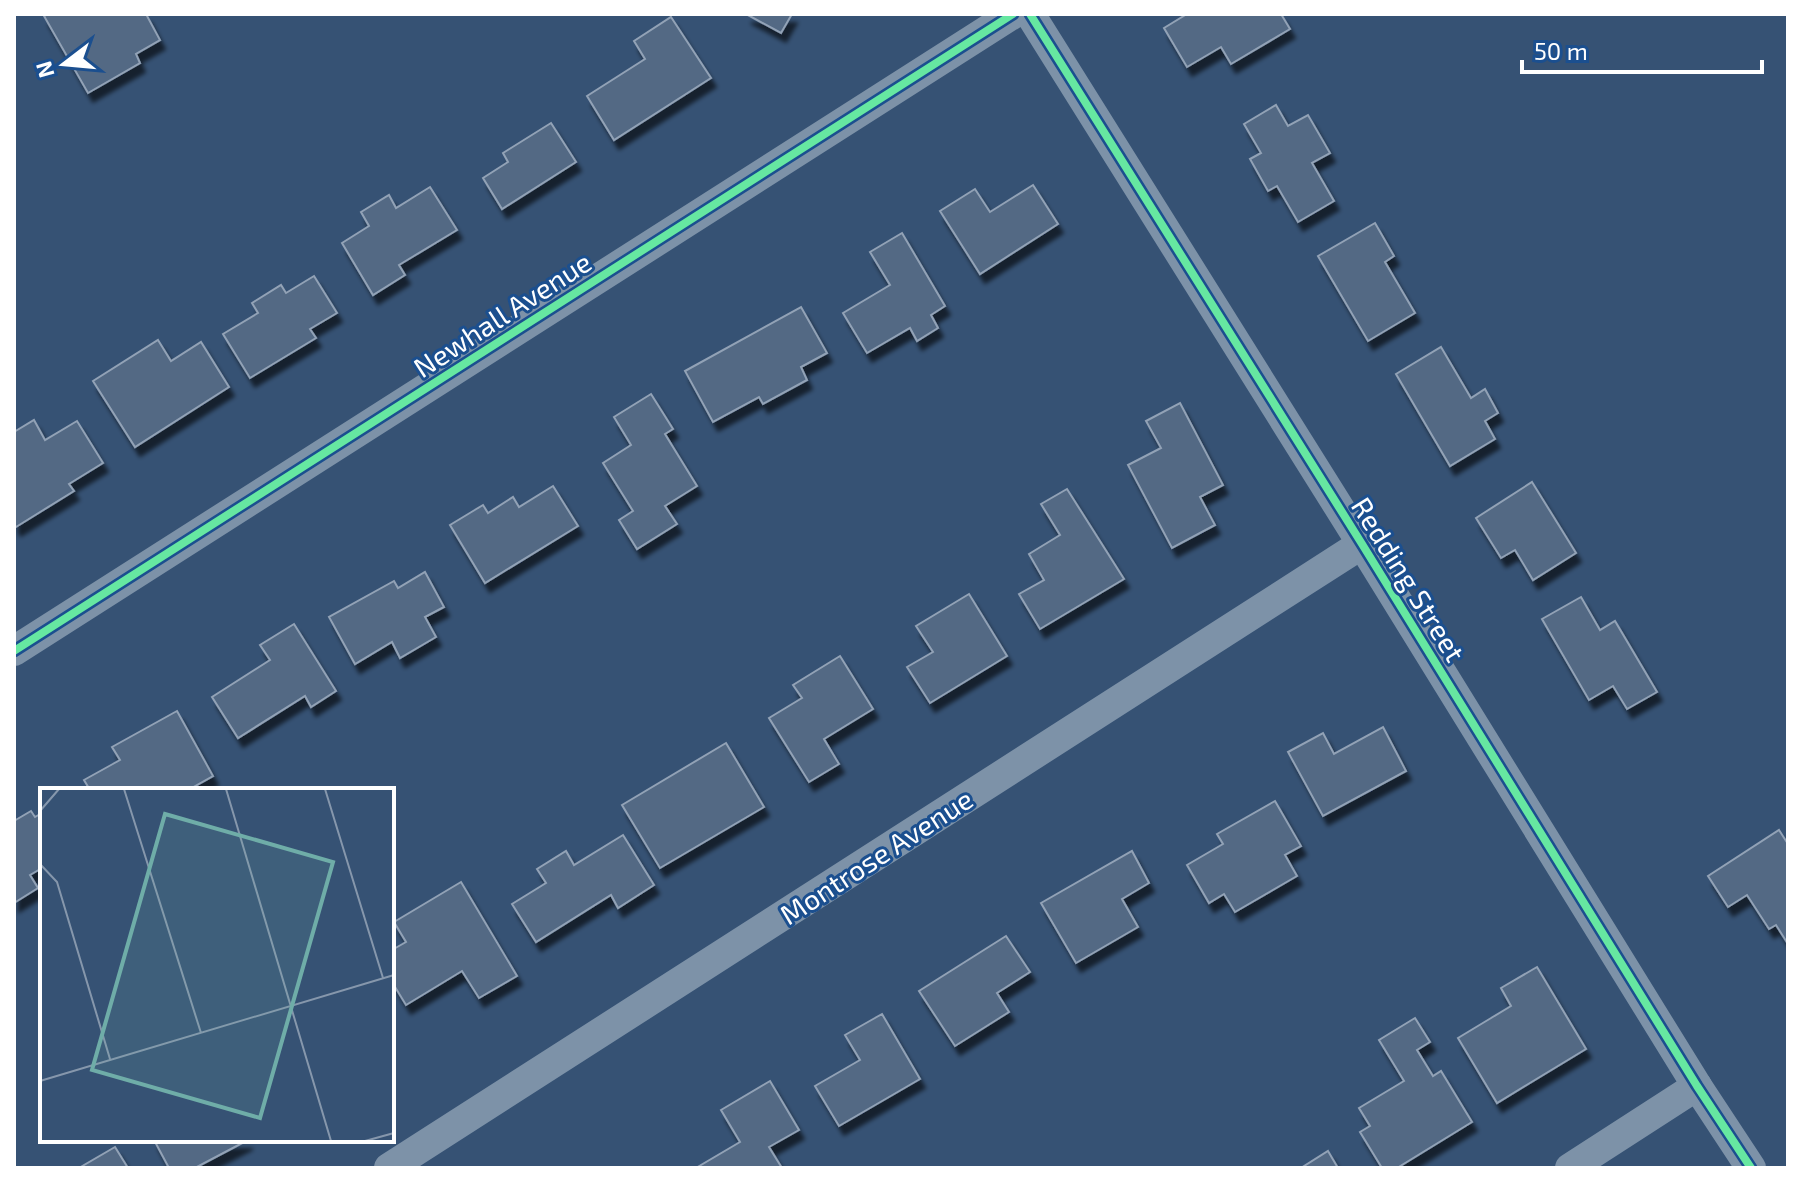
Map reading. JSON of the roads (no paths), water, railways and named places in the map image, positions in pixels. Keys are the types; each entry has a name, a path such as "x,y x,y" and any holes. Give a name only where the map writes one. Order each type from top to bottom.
{"street":[{"name":"Newhall Avenue","path":"14,651 1013,14"},
{"name":"Redding Street","path":"1030,14 1751,1168"},
{"name":"Montrose Avenue","path":"389,1168 1362,544"},
{"path":"1570,1168 1697,1086"}]}
